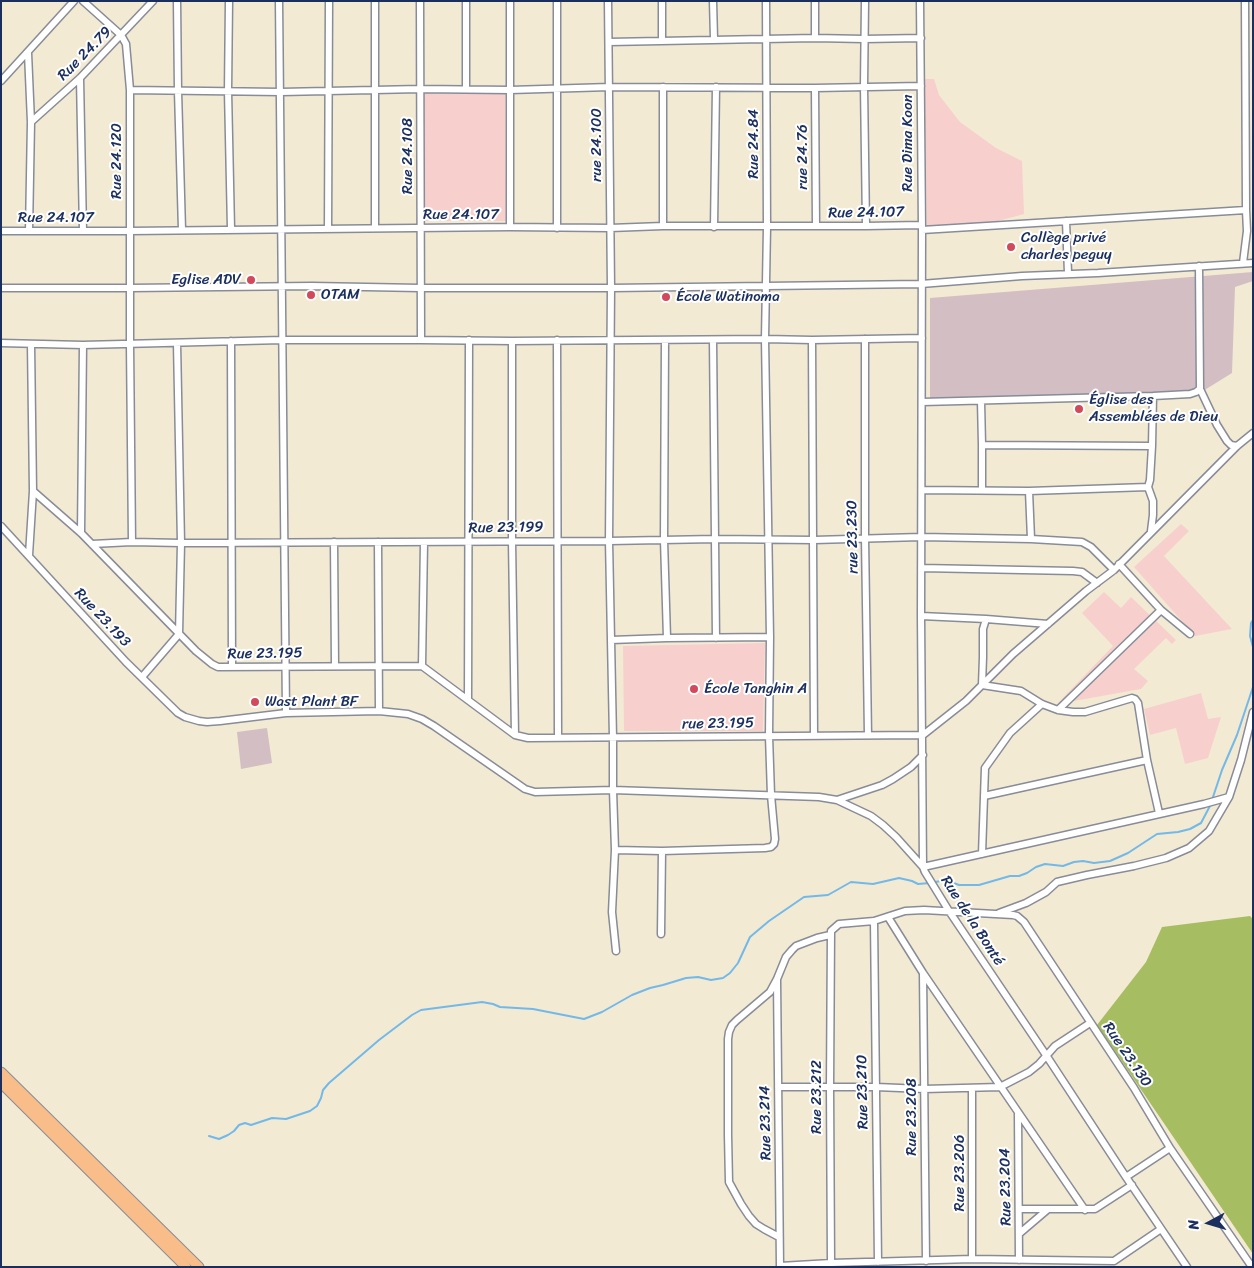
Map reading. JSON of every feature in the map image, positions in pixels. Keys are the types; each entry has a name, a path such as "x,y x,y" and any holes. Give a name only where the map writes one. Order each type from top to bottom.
{"main road":[{"path":"1,1072 199,1267"},
{"path":"1,1083 186,1267"}],"street":[{"path":"1,81 74,1"},
{"path":"83,1 121,35"},
{"name":"Rue 24.79","path":"31,122 80,78 153,1"},
{"path":"177,1 182,230"},
{"path":"229,1 228,92 231,229"},
{"path":"279,1 286,713"},
{"path":"328,229 329,1"},
{"path":"375,1 375,228"},
{"name":"Rue 24.108","path":"420,1 421,340"},
{"path":"466,1 466,89"},
{"path":"510,1 510,227"},
{"path":"557,1 557,228"},
{"name":"rue 24.100","path":"608,1 611,288 609,541 615,850 612,906 616,951"},
{"path":"662,1 662,40"},
{"path":"713,1 714,39"},
{"name":"Rue 24.84","path":"662,851 771,847 775,840 769,736 770,637 765,339 767,227 766,1"},
{"path":"815,1 815,38"},
{"path":"865,1 866,226"},
{"name":"Rue Dima Koon","path":"920,1 922,228 921,616 924,870"},
{"path":"1243,263 1247,239 1245,1"},
{"path":"1245,24 1253,24"},
{"name":"Rue 24.120","path":"121,35 126,44 130,90 129,231 132,542"},
{"path":"609,42 714,39 921,38"},
{"path":"28,53 31,122 29,231"},
{"path":"80,78 83,231"},
{"path":"130,90 281,92 610,87 815,88 921,86"},
{"path":"663,87 663,226"},
{"path":"714,227 716,87"},
{"name":"rue 24.76","path":"815,88 816,226"},
{"name":"Rue 24.107","path":"1,231 610,228 663,226 866,226 922,228 1246,210"},
{"path":"1066,221 1068,273"},
{"path":"1247,239 1253,232"},
{"path":"1,288 281,286 611,288 921,284 1068,273 1098,273 1253,263"},
{"path":"1199,266 1200,390 1227,441 1231,445 1237,446"},
{"path":"1,343 130,345 282,340 512,341 922,338"},
{"name":"rue 23.230","path":"864,339 868,735"},
{"path":"468,699 469,340"},
{"path":"557,340 558,738"},
{"path":"665,340 664,540 667,638"},
{"path":"713,340 716,638"},
{"path":"812,340 814,736"},
{"path":"231,341 232,666"},
{"path":"512,341 512,541 515,735"},
{"path":"142,678 179,634 180,544 177,343"},
{"path":"29,555 33,490 31,344"},
{"path":"81,533 83,345"},
{"path":"922,402 1153,396 1190,394 1200,390"},
{"path":"1151,531 1153,501 1148,487 1152,446 1153,396"},
{"path":"981,401 982,490"},
{"path":"923,735 966,701 1013,654 1086,591 1114,570 1237,446 1253,433"},
{"path":"982,445 1152,446"},
{"path":"922,490 1029,491 1148,487"},
{"name":"Rue 23.195","path":"33,490 81,533 196,651 215,666 422,666"},
{"path":"1029,491 1031,539"},
{"name":"Rue 23.193","path":"1,526 142,678 178,713 192,719"},
{"name":"Rue 23.199","path":"92,544 132,542 180,544 715,539 814,540 921,537 1031,539 1082,542 1091,547 1114,570"},
{"path":"334,542 335,666"},
{"path":"378,542 379,711"},
{"path":"424,542 422,666 515,735"},
{"path":"1119,564 1161,610 1190,634"},
{"path":"921,568 1073,571 1082,572 1097,583"},
{"path":"1058,710 1161,610"},
{"path":"921,616 1048,624"},
{"path":"982,685 983,636 986,619"},
{"path":"611,640 770,637"},
{"path":"982,685 1021,691 1042,704 1058,710 1073,712 1086,712 1132,698 1135,699 1138,703 1147,760 1159,813"},
{"path":"982,854 984,773 987,764 1010,732 1042,704"},
{"name":"Rue de la Bonté","path":"192,719 220,721 286,713 379,711 408,714 422,719 526,789 535,792 613,790 819,798 836,800 870,816 884,825 924,870 949,911 1187,1267"},
{"path":"995,914 1026,903 1046,892 1057,882 1166,858 1189,848 1209,831 1226,798 1241,760 1253,712"},
{"name":"rue 23.195","path":"515,735 528,738 613,738 923,735"},
{"path":"836,800 893,779 912,766 923,755"},
{"path":"984,796 1147,760"},
{"path":"924,870 982,854 1226,798"},
{"path":"615,850 662,851 661,934"},
{"name":"Rue 23.130","path":"777,979 784,961 796,946 830,933 839,924 874,921 913,910 1017,916 1024,922 1134,1088 1170,1148 1252,1267"},
{"path":"888,917 923,973 1085,1210"},
{"name":"Rue 23.210","path":"874,921 878,1262"},
{"name":"Rue 23.212","path":"830,933 831,1263"},
{"name":"Rue 23.208","path":"923,973 926,1261"},
{"path":"777,979 766,996 732,1025 729,1032 728,1175 731,1188 749,1216 764,1230 779,1237"},
{"name":"Rue 23.214","path":"777,979 780,1266"},
{"path":"778,1087 924,1089 1000,1087 1029,1072 1055,1046 1090,1023"},
{"name":"Rue 23.206","path":"972,1088 972,1259"},
{"name":"Rue 23.204","path":"1018,1113 1019,1260"},
{"path":"1126,1177 1170,1148"},
{"path":"1020,1209 1095,1209 1132,1185"},
{"path":"1020,1233 1047,1210"},
{"path":"780,1266 972,1259 1114,1265 1161,1229"}],"shaded area":[{"path":"924,79 934,79 939,95 960,122 996,148 1022,161 1024,214 987,224 927,228"},
{"path":"505,92 506,221 425,221 424,93"},
{"path":"1253,272 1253,281 1235,287 1232,373 1203,391 930,399 930,298"},
{"path":"1181,524 1189,531 1164,556 1232,629 1195,636 1134,567"},
{"path":"1104,592 1121,608 1131,597 1176,640 1172,644 1166,638 1134,669 1148,681 1141,689 1057,704 1113,646 1082,613"},
{"name":"École Tanghin A","path":"765,643 763,731 624,731 623,646"},
{"path":"1201,693 1208,719 1221,717 1208,758 1185,764 1176,728 1150,735 1144,709"},
{"path":"267,728 272,763 241,769 237,732"}],"green space":[{"path":"1250,916 1253,919 1253,1254 1097,1025 1146,962 1162,927"}],"waterway":[{"path":"1253,620 1250,636 1253,647"},
{"path":"1212,800 1253,687"},
{"path":"935,882 979,885 1010,876 1019,876 1045,864 1063,866 1083,861 1094,863 1110,861 1128,853 1157,834 1178,832 1190,829 1201,823 1211,804"},
{"path":"209,1136 219,1139 245,1123 251,1125 272,1118 286,1119 310,1111 317,1106 323,1090 329,1083 379,1040 421,1010 482,1002 500,1007 533,1009 584,1019 650,988 686,978 698,977 711,980 723,978 738,963 750,937 769,921 804,897 828,895 851,882 873,884 899,878 918,884 930,883"}],"place":[{"name":"Collège privé charles peguy","path":"1011,247"},
{"name":"Eglise ADV","path":"251,280"},
{"name":"OTAM","path":"311,295"},
{"name":"École Watinoma","path":"666,297"},
{"name":"Église des Assemblées de Dieu","path":"1079,409"},
{"name":"École Tanghin A","path":"694,689"},
{"name":"Wast Plant BF","path":"255,702"}]}
